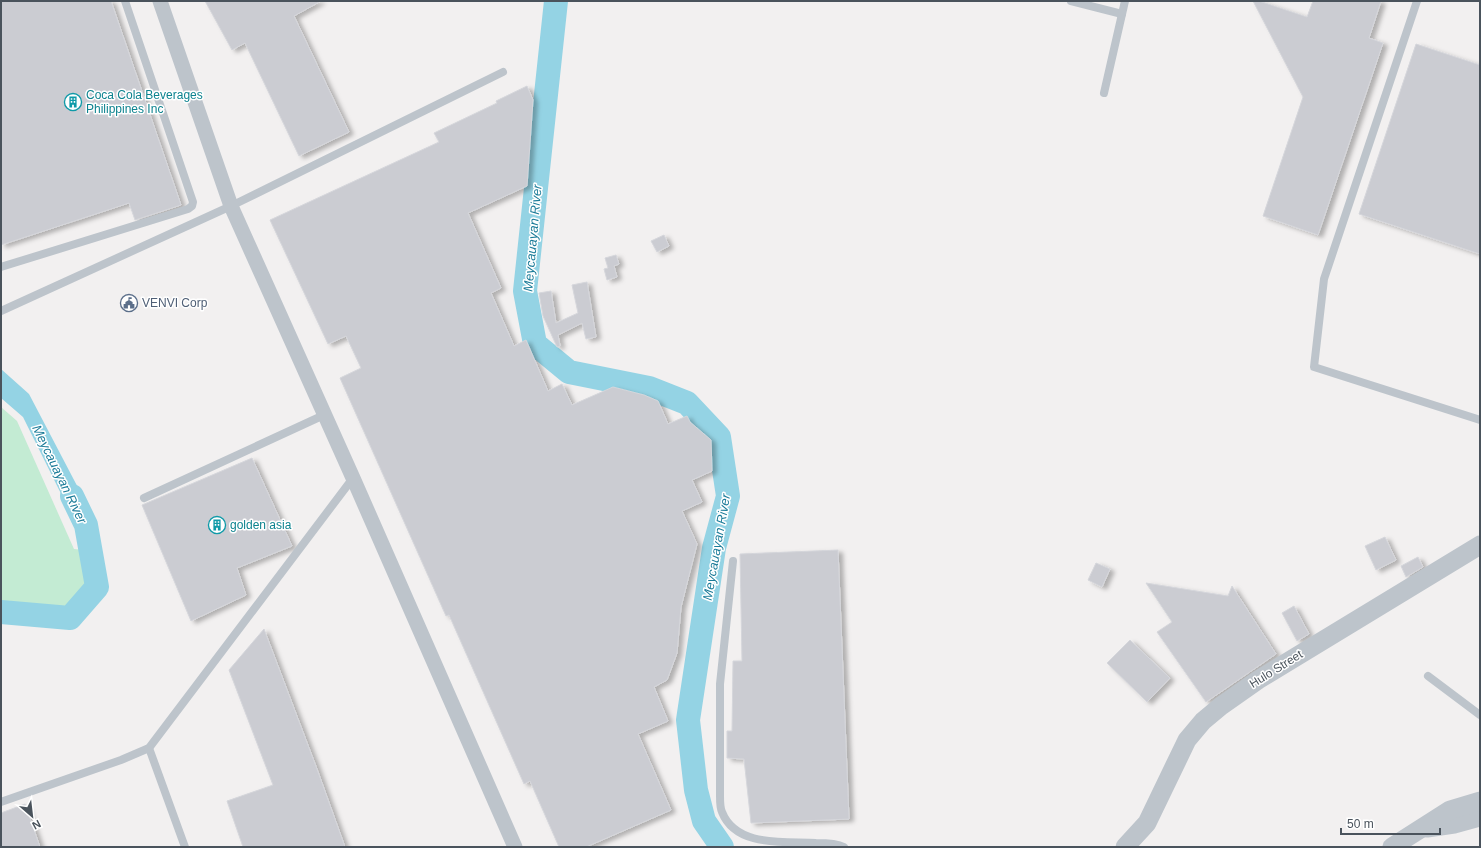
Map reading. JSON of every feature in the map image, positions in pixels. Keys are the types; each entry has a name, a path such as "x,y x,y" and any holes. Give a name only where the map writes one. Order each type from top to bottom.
{"street":[{"path":"160,1 231,206 353,478 515,847"},
{"name":"Hulo Street","path":"1125,847 1147,823 1187,740 1203,721 1221,706 1258,680 1480,545"},
{"path":"1392,847 1450,810 1480,801"},
{"path":"1423,828 1454,824 1480,817"}],"lane":[{"path":"1,267 188,209 192,206 193,202 125,1"},
{"path":"1071,1 1122,14"},
{"path":"1104,93 1126,1"},
{"path":"1417,1 1324,279 1314,367 1480,420"},
{"path":"1,311 231,206 503,72"},
{"path":"144,498 324,415"},
{"path":"1,802 121,760 150,748 353,478"},
{"path":"733,561 720,684 720,796 722,812 730,824 744,836 761,840 827,843 844,847"},
{"path":"1428,676 1480,715"},
{"path":"150,748 185,847"}],"green space":[{"path":"1,407 17,421 74,549 84,550 90,586 67,611 1,604"}],"water":[{"path":"1,369 29,394 96,522 78,528 23,417 1,398"}],"building":[{"name":"Coca Cola Beverages Philippines Inc","path":"1,1 111,1 181,205 135,220 129,203 1,245"},
{"path":"205,1 321,1 294,16 349,132 299,156 245,43 232,50"},
{"path":"1253,1 1259,1 1307,17 1313,1 1381,1 1369,38 1383,43 1318,235 1263,216 1303,97"},
{"path":"1416,44 1480,65 1480,254 1359,214"},
{"path":"527,86 533,100 527,186 468,213 501,288 491,293 514,346 526,340 548,391 562,384 572,405 613,387 644,395 658,401 668,424 687,416 690,422 711,440 712,471 692,480 702,502 682,511 697,544 681,607 677,653 667,680 654,687 668,721 638,734 671,810 586,847 559,847 530,781 524,784 449,615 446,616 340,378 361,368 346,336 328,344 270,220 439,142 434,133 497,103 496,101"},
{"path":"664,235 669,246 657,252 651,241"},
{"path":"616,255 619,264 614,266 617,277 607,280 604,269 608,268 605,258"},
{"path":"587,282 596,337 586,339 582,323 558,335 560,346 557,347 543,316 539,293 551,291 556,323 578,313 572,285"},
{"name":"golden asia","path":"252,458 292,546 237,568 246,595 191,621 142,505"},
{"path":"1385,537 1396,560 1376,570 1365,546"},
{"path":"838,550 849,819 751,823 744,759 727,758 727,731 732,731 733,661 742,661 740,554"},
{"path":"1418,557 1423,567 1406,577 1401,566"},
{"path":"1096,563 1110,569 1102,587 1088,580"},
{"path":"1146,583 1228,596 1232,586 1276,654 1206,702 1157,632 1172,622"},
{"path":"1294,606 1309,634 1297,641 1282,613"},
{"path":"264,629 345,847 243,847 227,801 273,785 229,670"},
{"path":"1130,640 1170,678 1147,702 1107,663"},
{"path":"25,804 40,847 1,847 1,813"}],"waterway":[{"name":"Meycauayan River","path":"556,1 525,291 535,344 569,372 649,388 687,403 719,437 728,496 714,548 688,720 696,790 704,821 722,847"},
{"name":"Meycauayan River","path":"1,612 70,618 97,587 86,525 72,496"}],"place":[{"name":"Coca Cola Beverages Philippines Inc","path":"73,102"},
{"name":"VENVI Corp","path":"129,303"},
{"name":"golden asia","path":"217,525"}]}
